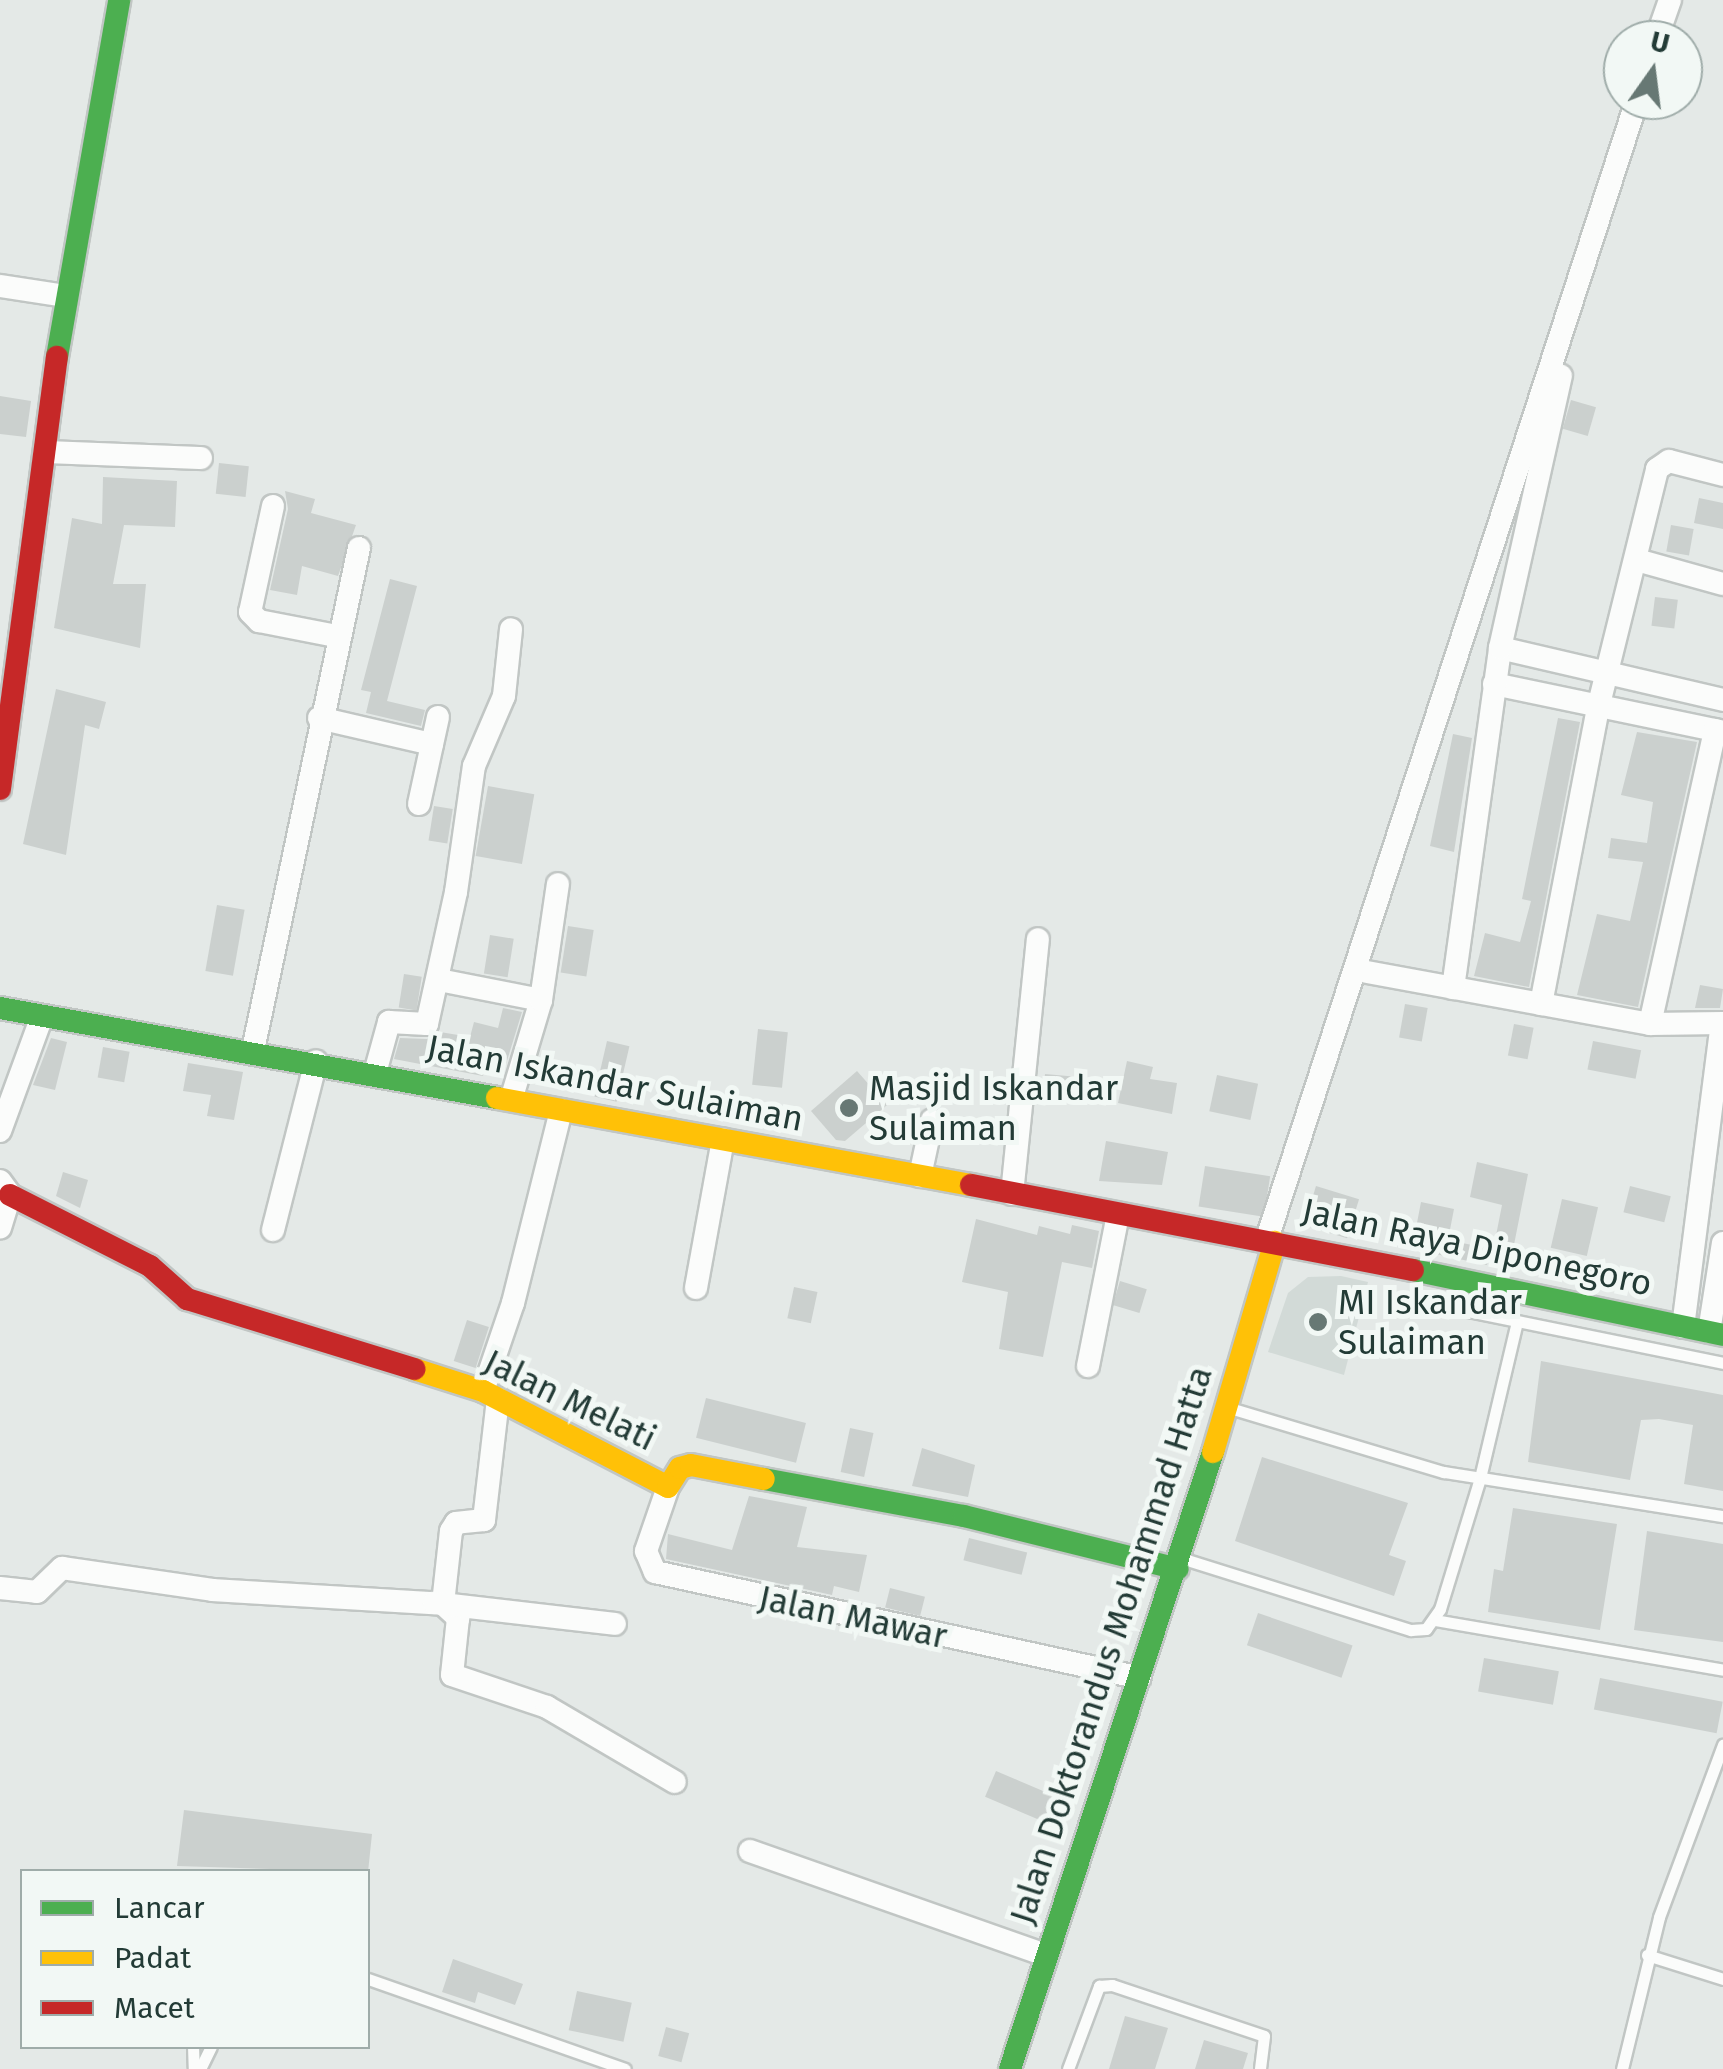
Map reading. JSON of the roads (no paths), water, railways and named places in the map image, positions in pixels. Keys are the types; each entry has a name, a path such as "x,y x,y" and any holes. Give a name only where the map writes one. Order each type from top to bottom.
{"street":[{"path":"0,789 65,296 93,113 119,0"},
{"path":"1271,1240 1631,120"},
{"path":"0,286 65,296"},
{"path":"1454,988 1500,648 1561,376"},
{"path":"45,452 201,458"},
{"path":"1541,1004 1598,704 1637,560 1656,468 1669,461 1723,475"},
{"path":"273,506 250,612 259,621 336,636"},
{"path":"254,1050 336,636 360,548"},
{"path":"1637,560 1723,584"},
{"path":"376,1073 389,1022 426,1026 440,980 474,766 504,696 511,630"},
{"path":"1500,648 1723,700"},
{"path":"1494,684 1719,731 1650,1024"},
{"path":"420,804 438,717"},
{"path":"320,718 432,744"},
{"path":"511,1100 541,1000 558,884"},
{"path":"1012,1194 1038,939"},
{"path":"1368,972 1650,1024 1722,1024 1682,1326"},
{"path":"440,980 541,1000"},
{"name":"Jalan Iskandar Sulaiman","path":"0,1008 41,1019 316,1061 561,1110 1271,1240"},
{"path":"0,1131 41,1019"},
{"path":"273,1230 316,1061"},
{"path":"444,1604 453,1526 484,1520 491,1395 561,1110"},
{"path":"920,1176 932,1120"},
{"path":"696,1288 723,1139"},
{"path":"0,1228 5,1188"},
{"name":"Jalan Melati","path":"5,1188 150,1266 187,1298 491,1395 668,1487 680,1468 692,1466 946,1512 1180,1564"},
{"path":"1088,1366 1118,1214"},
{"name":"Jalan Raya Diponegoro","path":"1271,1240 1716,1333"},
{"name":"Jalan Doktorandus Mohammad Hatta","path":"1010,2069 1180,1564 1271,1240"},
{"path":"1716,1333 1723,1243"},
{"name":"Jalan Mawar","path":"668,1487 646,1551 655,1572 1140,1678"},
{"path":"0,1588 38,1592 62,1568 212,1590 444,1604 616,1624"},
{"path":"444,1604 458,1618 452,1675 547,1707 675,1782"},
{"path":"750,1851 1046,1955"}],"lane":[{"path":"1404,1298 1723,1363"},
{"path":"1180,1564 1411,1630 1426,1629 1435,1620 1480,1478 1517,1322"},
{"path":"1226,1406 1480,1478 1723,1516"},
{"path":"1435,1620 1723,1670"},
{"path":"1622,2069 1648,1955 1723,1745"},
{"path":"1708,1786 1723,1792"},
{"path":"1648,1955 1723,1979"},
{"path":"370,1980 625,2069"},
{"path":"1068,2069 1099,1986 1112,1984 1264,2036 1260,2069"}],"place":[{"name":"Masjid Iskandar Sulaiman","path":"849,1108"},
{"name":"MI Iskandar Sulaiman","path":"1318,1322"}]}
